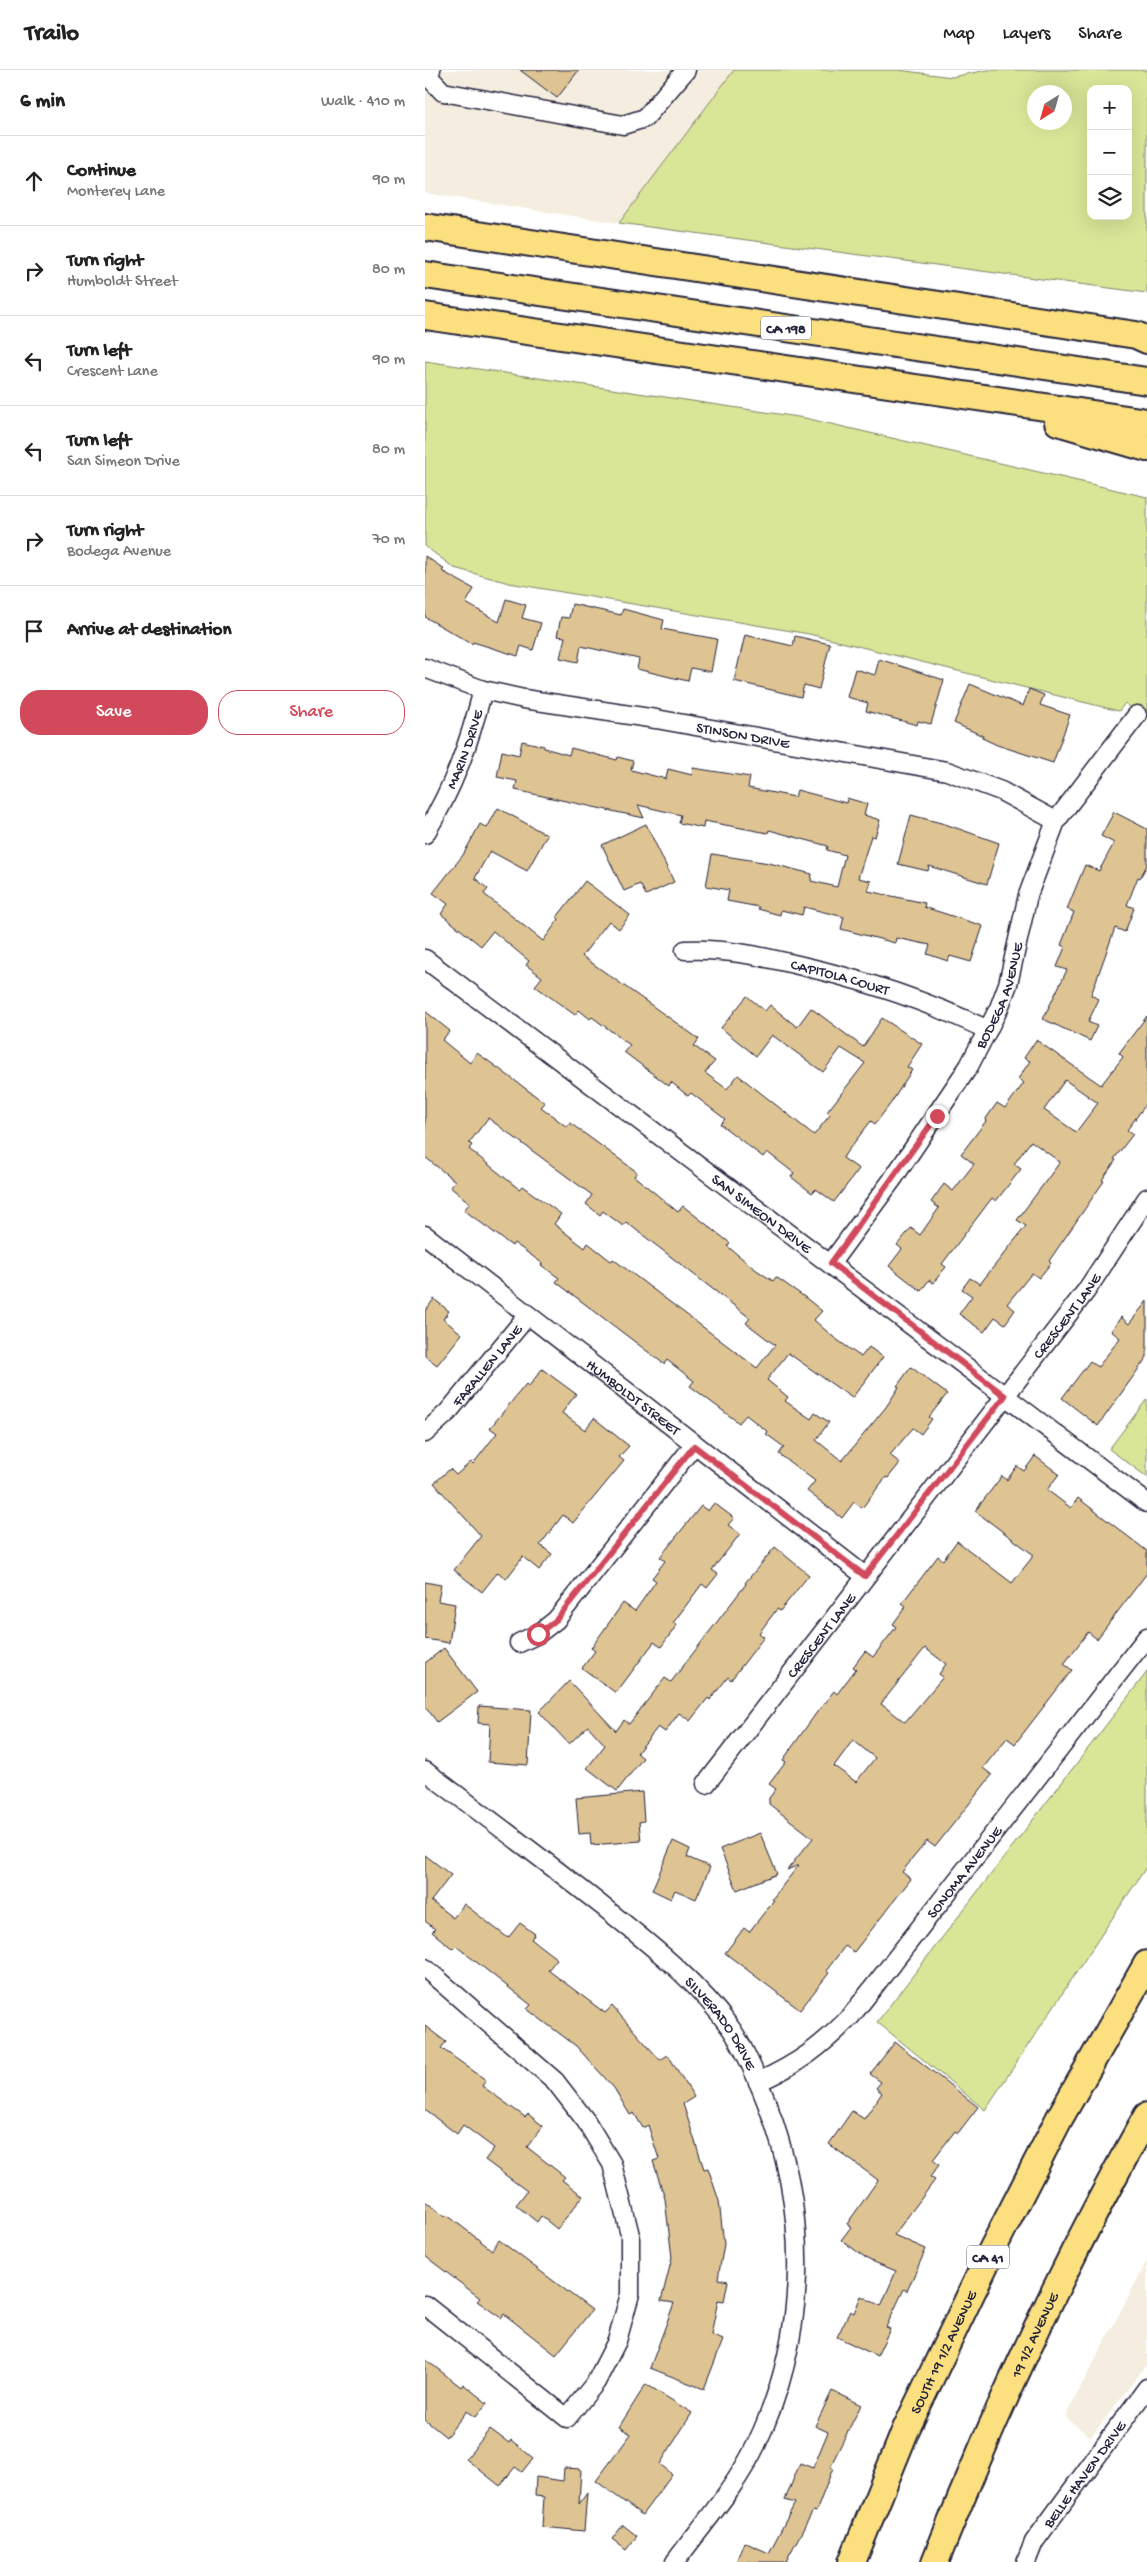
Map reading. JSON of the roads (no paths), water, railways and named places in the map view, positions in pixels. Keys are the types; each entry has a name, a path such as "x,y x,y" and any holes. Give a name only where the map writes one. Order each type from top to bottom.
{"highway":[{"path":"425,227 1143,336"},
{"name":"CA 198","path":"425,275 1147,381"},
{"path":"425,316 1147,422"},
{"path":"976,397 1147,448"},
{"name":"SOUTH 19 1/2 AVENUE","path":"852,2562 905,2429 992,2250 1059,2119 1147,1964"},
{"name":"19 1/2 AVENUE","path":"935,2562 1028,2344 1118,2168 1147,2116"}],"street":[{"path":"431,70 427,75 443,92 623,125 645,118 686,70"},
{"name":"STINSON DRIVE","path":"425,668 483,690 524,700 656,719 947,771 1001,791 1056,821"},
{"name":"MARIN DRIVE","path":"425,834 452,785 469,745 483,690"},
{"name":"BODEGA AVENUE","path":"831,1263 937,1116 988,1030 1008,984 1028,895 1056,821 1137,715"},
{"name":"CAPITOLA COURT","path":"685,950 711,949 761,956 831,973 945,1009 988,1030"},
{"name":"SAN SIMEON DRIVE","path":"425,959 831,1263 1147,1503"},
{"name":"CRESCENT LANE","path":"707,1784 865,1576 1086,1291 1147,1198"},
{"name":"HUMBOLDT STREET","path":"425,1235 694,1446 865,1576"},
{"name":"FARALLEN LANE","path":"425,1433 459,1399 527,1316"},
{"path":"519,1643 538,1634 556,1620 694,1446"},
{"name":"SONOMA AVENUE","path":"758,2082 791,2067 807,2056 829,2039 851,2016 1147,1637"},
{"name":"SILVERADO DRIVE","path":"425,1771 638,1935 698,1990 732,2031 758,2082 777,2129 795,2210 798,2269 795,2317 787,2358 776,2395 755,2446 729,2490 675,2562"},
{"path":"425,1968 555,2081 586,2121 612,2164 628,2226 630,2235 630,2294 617,2340 596,2382 567,2418 425,2304"},
{"name":"BELLE HAVEN DRIVE","path":"1026,2562 1034,2542 1147,2388"}]}
